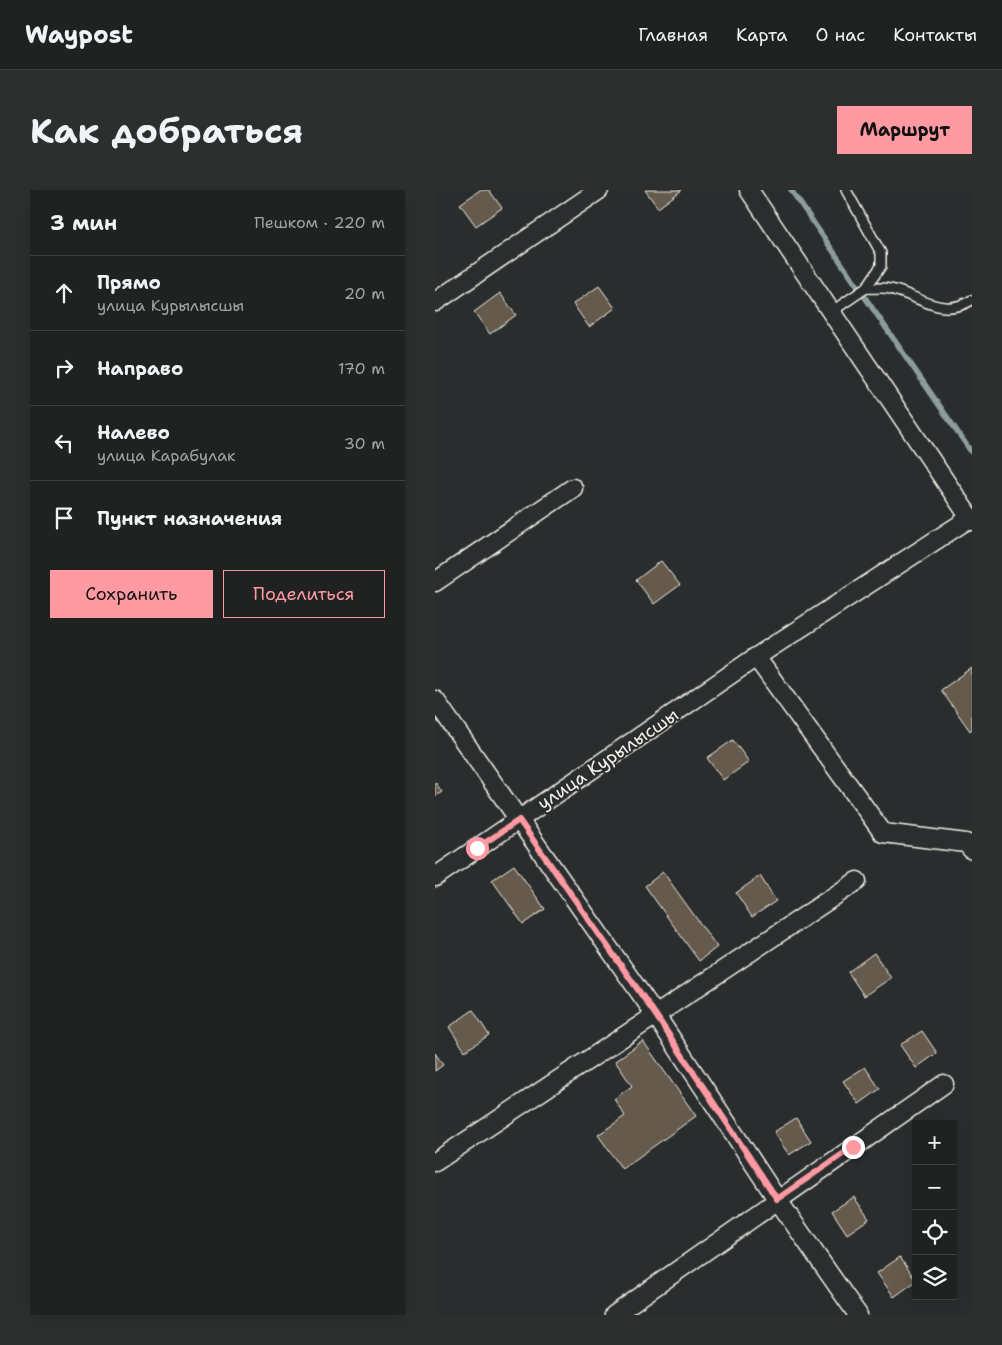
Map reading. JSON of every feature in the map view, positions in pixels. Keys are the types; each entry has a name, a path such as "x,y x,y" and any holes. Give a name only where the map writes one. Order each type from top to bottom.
{"street":[{"path":"435,302 599,190"},
{"path":"749,190 971,519"},
{"path":"435,582 573,488"},
{"name":"улица Курылысшы","path":"435,877 756,657 971,519"},
{"path":"756,657 883,833 966,843 972,850"},
{"path":"435,700 655,1014 777,1199 858,1315"},
{"path":"435,1162 857,881"},
{"path":"614,1315 777,1199 944,1084"}],"lane":[{"path":"831,312 866,288 881,266 881,253 846,190"},
{"path":"866,288 890,289 941,308 954,307 972,300"}],"building":[{"path":"480,190 489,190 502,208 476,226 460,204"},
{"path":"645,190 682,190 658,208"},
{"path":"599,286 615,308 589,327 573,304"},
{"path":"500,293 516,315 490,334 474,312"},
{"path":"661,561 680,585 654,604 636,580"},
{"path":"972,668 972,729 970,731 941,690"},
{"path":"733,740 749,762 723,780 707,758"},
{"path":"435,782 442,792 435,796"},
{"path":"514,865 545,909 523,924 492,880"},
{"path":"663,872 717,947 699,961 645,886"},
{"path":"760,876 776,901 752,917 736,893"},
{"path":"874,953 891,978 864,996 848,972"},
{"path":"473,1010 489,1035 465,1051 449,1027"},
{"path":"922,1031 937,1053 916,1068 900,1045"},
{"path":"643,1041 696,1116 622,1169 598,1135 625,1116 614,1099 632,1086 615,1061"},
{"path":"435,1053 443,1065 435,1071"},
{"path":"865,1067 880,1089 859,1104 843,1081"},
{"path":"796,1118 811,1141 789,1155 774,1132"},
{"path":"854,1197 869,1219 847,1234 832,1211"},
{"path":"900,1257 912,1275 912,1284 894,1297 877,1273"}],"waterway":[{"path":"791,190 860,290"},
{"path":"862,293 972,453"}],"route":[{"path":"477,848 519,820 655,1014 777,1199 853,1147"}]}
